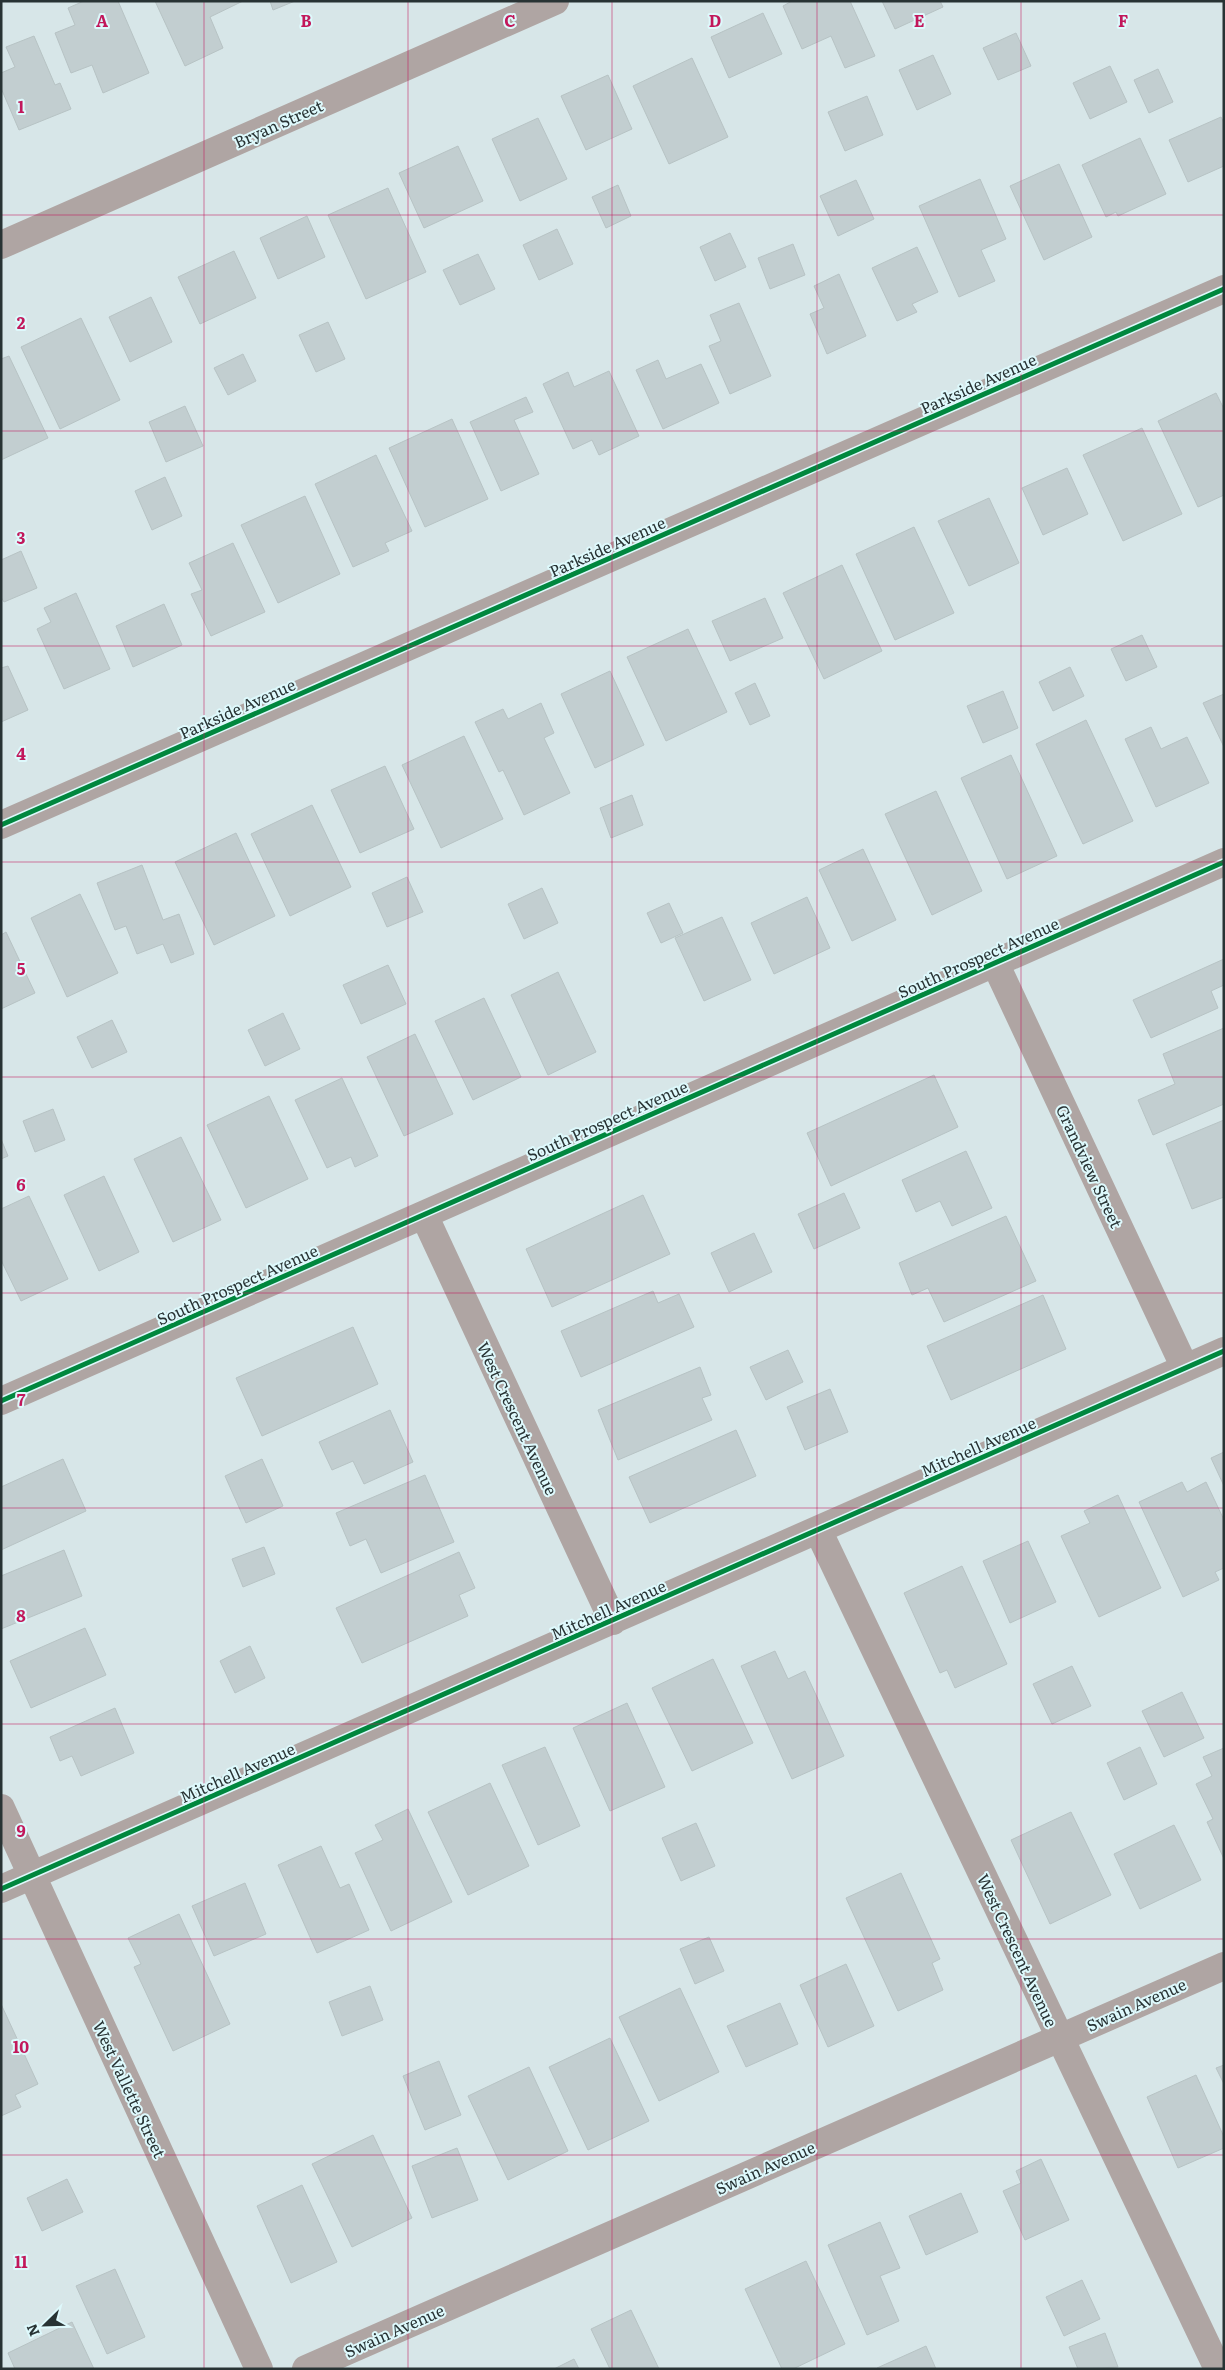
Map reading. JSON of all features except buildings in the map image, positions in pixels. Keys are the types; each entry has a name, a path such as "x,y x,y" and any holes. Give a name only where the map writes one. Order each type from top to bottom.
{"street":[{"name":"Bryan Street","path":"1,245 555,1"},
{"name":"Parkside Avenue","path":"1,825 1224,289"},
{"name":"South Prospect Avenue","path":"1,1401 1224,862"},
{"name":"Grandview Street","path":"995,963 1185,1368"},
{"name":"West Crescent Avenue","path":"424,1215 613,1621"},
{"name":"Mitchell Avenue","path":"1,1889 1224,1351"},
{"name":"West Crescent Avenue","path":"818,1530 1218,2369"},
{"name":"West Vallette Street","path":"1,1808 260,2369"},
{"name":"Swain Avenue","path":"306,2369 1224,1966"}],"cycle path":[{"path":"1,825 1224,289"},
{"path":"1,1401 1224,862"},
{"path":"1,1889 1224,1351"}]}
